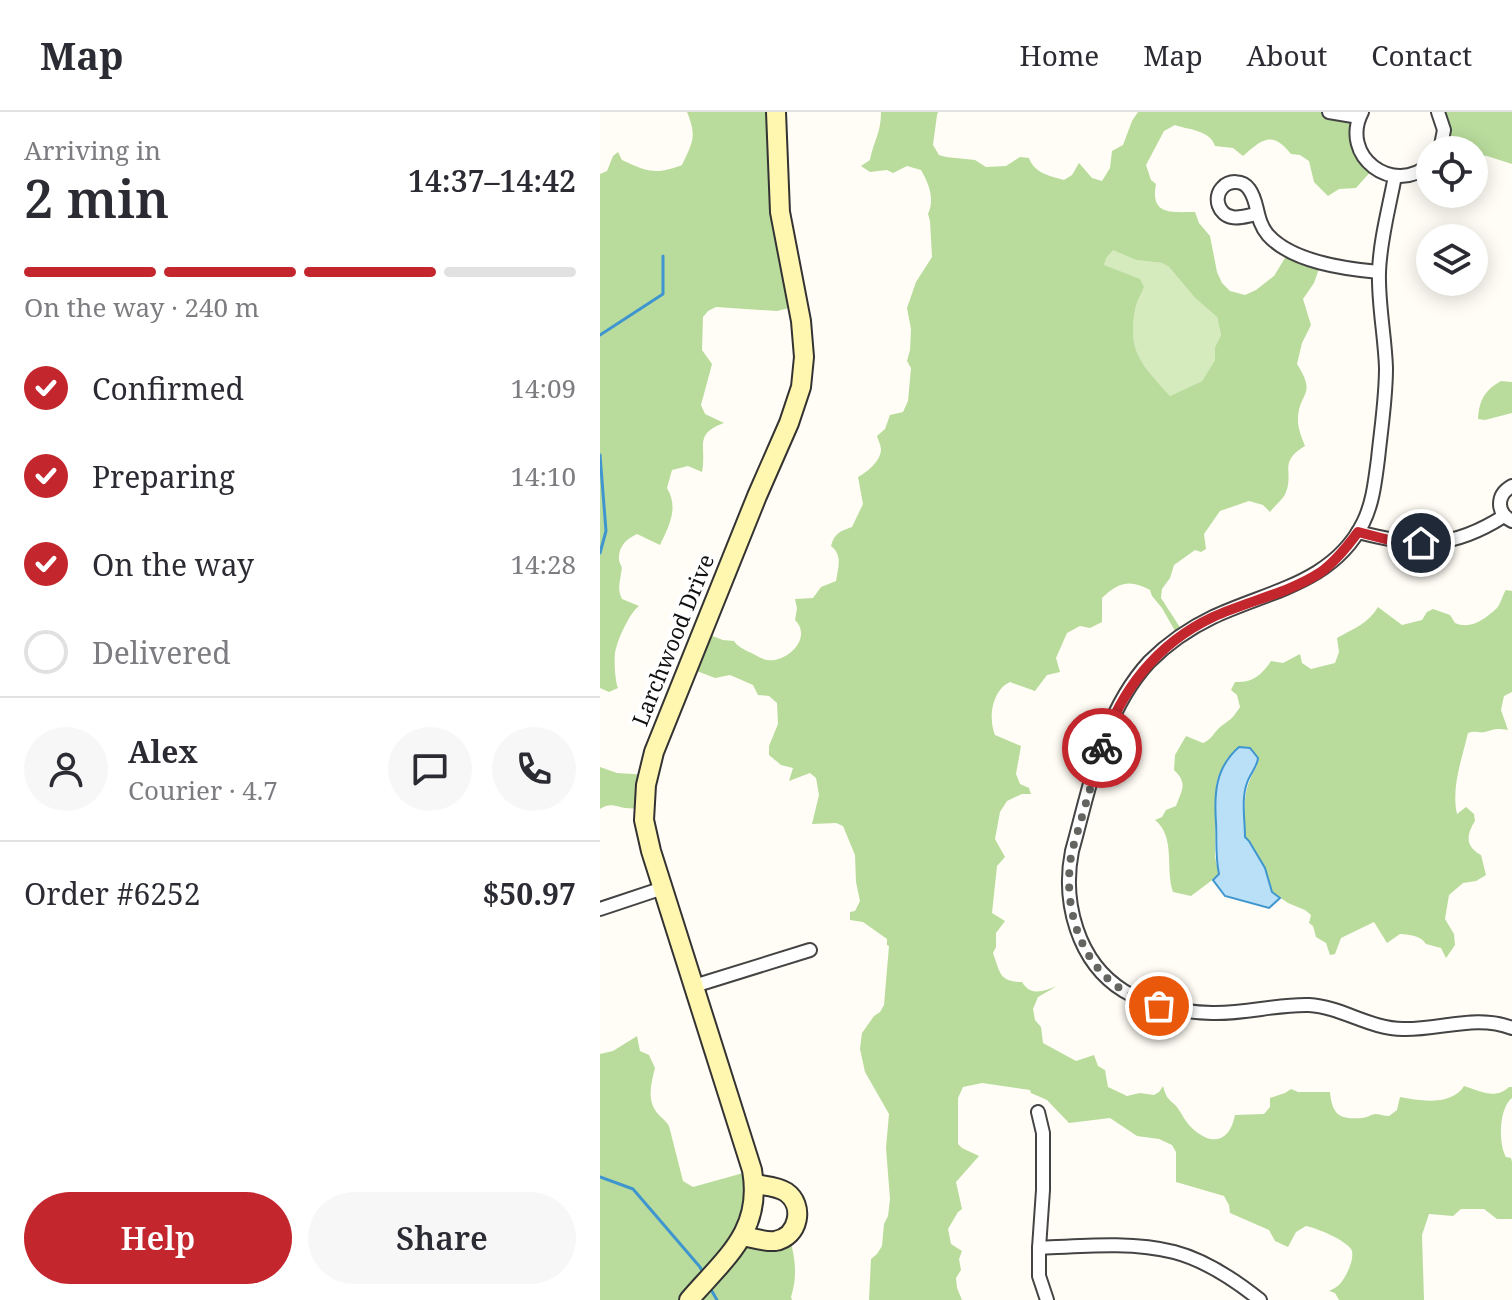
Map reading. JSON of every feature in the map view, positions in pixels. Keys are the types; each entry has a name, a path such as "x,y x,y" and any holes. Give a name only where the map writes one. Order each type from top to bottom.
{"street":[{"name":"Larchwood Drive","path":"690,1299 733,1252 743,1236 749,1225 755,1184 651,851 644,820 646,785 654,752 801,387 804,357 801,321 780,212 776,112"},
{"path":"1329,112 1361,115 1357,140 1360,151 1374,168 1395,176 1416,173"},
{"path":"1438,112 1443,136"},
{"path":"1395,176 1379,272 1385,390 1373,497 1358,532 1344,552 1321,571 1286,589 1212,617 1177,639 1149,663 1132,684 1108,730 1072,851 1068,883 1070,904 1075,926 1094,962 1107,977 1123,990 1159,1006 1215,1013 1309,1005 1328,1007 1368,1023 1400,1029 1474,1022 1490,1022 1512,1028"},
{"path":"1257,214 1266,232 1288,251 1338,267 1379,272"},
{"path":"1358,532 1406,542 1436,543 1467,536 1508,519 1500,511 1500,498 1512,486"},
{"path":"600,909 663,888"},
{"path":"694,986 810,950"},
{"path":"1038,1112 1043,1133 1039,1276 1047,1300"},
{"path":"743,1236 774,1241 790,1233 795,1226 797,1208 793,1199 779,1188 755,1184"},
{"path":"1039,1248 1144,1247 1175,1252 1212,1268 1260,1300"}],"green space":[{"path":"687,112 777,112 797,306 777,311 716,307 703,317 702,350 712,364 701,405 705,414 724,423 714,427 705,437 702,472 688,466 672,470 667,488 671,495 671,517 660,545 637,534 621,547 620,595 622,599 639,606 618,642 615,676 618,688 609,692 600,688 600,174 607,171 618,152 622,160 645,169 658,171 682,165 692,139"},
{"path":"881,112 938,112 933,145 939,155 975,160 986,167 1006,166 1020,157 1029,158 1039,170 1064,180 1072,175 1079,163 1092,178 1102,181 1110,168 1112,151 1123,145 1138,112 1359,112 1355,118 1372,170 1356,188 1339,189 1328,196 1314,182 1309,161 1291,154 1273,140 1262,141 1243,156 1233,148 1215,146 1209,137 1198,131 1175,125 1164,131 1146,165 1151,180 1156,184 1159,207 1171,212 1195,212 1199,223 1210,236 1217,272 1230,291 1245,295 1256,290 1274,276 1291,248 1321,263 1314,283 1303,299 1311,325 1297,364 1307,389 1298,421 1305,446 1289,462 1286,492 1270,512 1263,505 1249,501 1220,511 1204,534 1206,549 1201,552 1195,550 1174,565 1161,598 1183,632 1179,638 1150,590 1137,584 1125,584 1102,598 1102,622 1090,628 1080,626 1067,633 1056,658 1060,672 1047,675 1035,691 1010,682 999,691 992,713 995,735 1021,746 1016,774 1020,784 1029,788 1031,794 1022,794 1007,801 1000,812 995,839 1005,857 997,866 992,913 1005,921 996,933 993,953 1005,978 1022,982 1034,991 1057,986 1038,997 1033,1009 1035,1020 1041,1027 1043,1043 1076,1061 1094,1055 1098,1066 1105,1070 1108,1087 1127,1096 1140,1093 1154,1095 1163,1086 1167,1098 1188,1124 1207,1138 1225,1136 1235,1115 1264,1114 1270,1107 1270,1098 1291,1089 1298,1092 1330,1092 1338,1114 1364,1118 1375,1114 1389,1116 1397,1110 1400,1097 1435,1100 1452,1097 1464,1086 1493,1094 1512,1087 1512,1098 1502,1117 1501,1135 1503,1151 1512,1162 1512,1219 1497,1219 1484,1209 1461,1209 1453,1216 1429,1214 1422,1235 1424,1300 1339,1300 1335,1293 1329,1291 1340,1284 1351,1262 1351,1249 1343,1242 1306,1226 1296,1232 1288,1247 1275,1241 1269,1230 1230,1213 1224,1196 1176,1182 1176,1152 1172,1145 1159,1139 1137,1136 1110,1118 1069,1123 1047,1100 1030,1090 982,1083 963,1087 958,1098 958,1144 979,1156 956,1182 962,1209 948,1229 951,1244 962,1251 959,1259 961,1270 956,1278 962,1300 869,1300 871,1259 882,1246 890,1199 886,1148 889,1114 865,1072 860,1049 862,1033 884,1005 889,946 887,939 863,922 850,920 850,912 855,911 860,901 855,855 843,826 836,823 812,824 819,795 816,778 810,773 789,781 793,768 781,765 769,755 769,746 778,724 777,703 769,696 758,695 753,685 730,675 715,678 689,668 702,632 734,641 767,660 782,658 795,648 801,634 795,620 795,599 813,598 821,587 836,581 838,558 831,546 838,534 852,527 863,504 858,477 878,459 881,450 877,436 885,429 890,415 903,412 908,401 911,368 907,361 911,329 907,308 916,282 932,257 928,214 931,197 921,170 907,166 893,173 887,170 870,172 861,166 870,160","holes":["1113,250 1136,260 1162,263 1169,267 1195,298 1217,317 1221,335 1215,347 1215,360 1202,381 1170,396 1145,367 1133,338 1135,311 1144,287 1140,279 1104,265"]},
{"path":"1441,112 1512,112 1512,164 1488,156 1488,136 1443,136"},
{"path":"1112,249 1136,260 1162,263 1169,267 1195,298 1217,317 1221,335 1215,347 1215,360 1202,381 1170,396 1145,367 1133,338 1136,308 1144,287 1104,265"},
{"path":"1501,381 1512,382 1512,413 1478,419 1484,396"},
{"path":"1506,590 1512,591 1512,692 1504,696 1501,710 1508,730 1468,733 1455,794 1457,814 1466,807 1474,814 1469,840 1472,848 1481,855 1486,875 1463,883 1449,895 1445,919 1454,934 1455,945 1446,958 1441,948 1426,944 1414,936 1400,934 1387,943 1374,922 1341,938 1335,954 1330,955 1326,943 1316,937 1309,923 1311,915 1272,892 1265,868 1245,838 1246,792 1257,766 1228,757 1217,780 1215,802 1215,857 1219,875 1191,896 1173,892 1166,835 1155,820 1176,806 1182,783 1174,770 1175,755 1186,736 1203,743 1240,707 1237,695 1231,690 1235,682 1256,677 1271,661 1283,663 1300,654 1302,663 1311,669 1335,663 1339,652 1337,638 1365,621 1378,607 1402,625 1422,620 1433,609 1450,615 1455,623 1467,625 1483,619 1497,608"},
{"path":"600,767 617,773 649,775 648,807 610,805 600,809"},
{"path":"637,1036 640,1051 649,1055 655,1068 652,1104 669,1126 683,1181 693,1187 754,1170 745,1232 789,1235 795,1266 792,1300 600,1300 600,1054 613,1051"}],"water":[{"path":"1239,747 1250,748 1258,758 1245,789 1245,837 1265,868 1272,892 1280,898 1269,908 1225,896 1213,880 1219,874 1216,792 1225,764"}],"waterway":[{"path":"600,335 663,294 663,256"},
{"path":"600,455 606,531 600,553"},
{"path":"600,1177 633,1189 704,1275"},
{"path":"709,1286 717,1300"}],"way so far":[{"path":"1102,748 1072,851 1068,883 1070,904 1083,944 1107,977 1123,990 1159,1006"}],"route":[{"path":"1102,748 1119,706 1132,684 1167,646 1188,632 1212,617 1305,581 1344,552 1358,532 1389,540 1421,543"}]}
